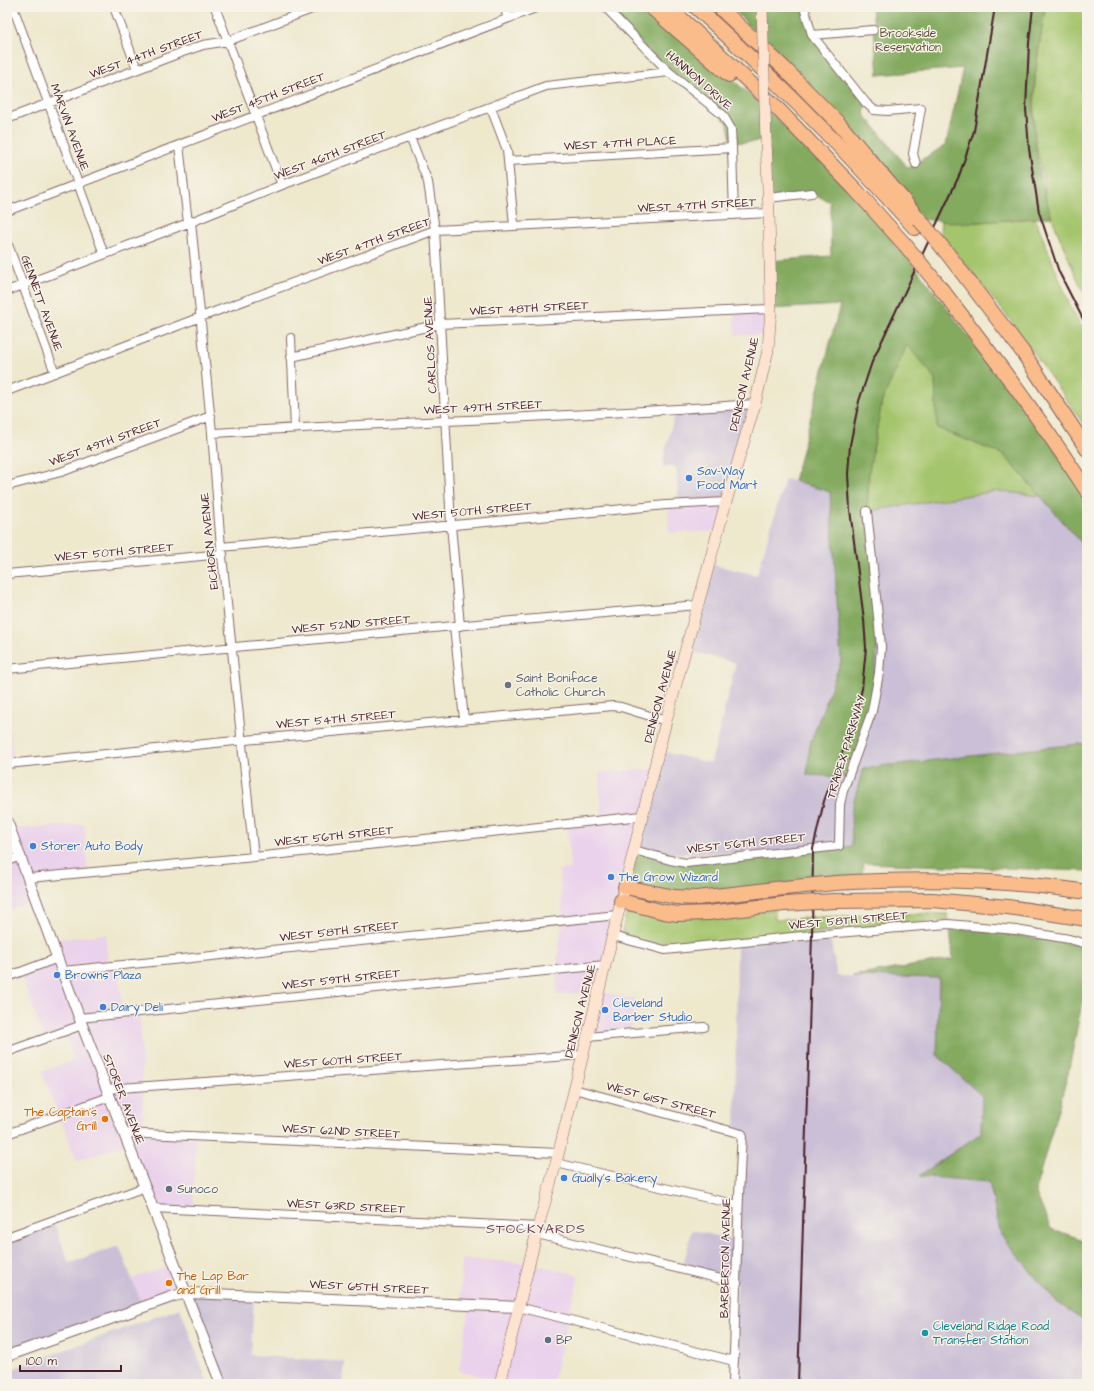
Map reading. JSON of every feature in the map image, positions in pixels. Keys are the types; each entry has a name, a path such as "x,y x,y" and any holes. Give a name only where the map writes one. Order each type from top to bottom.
{"highway":[{"path":"651,7 855,189"},
{"path":"669,7 776,108 855,189 906,246 935,280 1013,383 1051,435 1087,491"},
{"path":"696,7 770,75 917,223"},
{"path":"719,7 784,68 840,125 917,223 1022,351 1084,445"},
{"path":"732,7 784,68"},
{"path":"624,887 675,897 697,898 835,883 879,880 960,880 1032,885 1087,892"},
{"path":"621,901 664,912 693,914 784,904 834,901 932,900 1008,908 1087,919"}],"main road":[{"name":"DENISON AVENUE","path":"500,1382 666,721 726,502 755,404 768,350 771,309 762,7"}],"street":[{"name":"MARVIN AVENUE","path":"13,7 104,254"},
{"path":"114,7 136,69"},
{"path":"215,7 282,185"},
{"name":"WEST 44TH STREET","path":"7,120 136,69 203,45 228,41 317,7"},
{"path":"504,7 508,18"},
{"name":"WEST 45TH STREET","path":"7,211 538,7"},
{"name":"HANNON DRIVE","path":"604,7 670,72 723,115 731,130 734,215"},
{"path":"804,7 812,35 866,104 874,110 888,111 921,108 913,154 916,164"},
{"path":"812,35 873,30"},
{"name":"WEST 46TH STREET","path":"7,291 282,185 491,108 546,86 670,72"},
{"path":"491,108 507,150 514,226"},
{"name":"CARLOS AVENUE","path":"410,138 428,182 435,230 451,525 464,719"},
{"name":"EICHORN AVENUE","path":"179,145 200,317 222,550 254,857"},
{"name":"WEST 47TH PLACE","path":"508,161 732,148"},
{"name":"WEST 47TH STREET","path":"768,198 812,193"},
{"name":"WEST 47TH STREET","path":"7,391 200,317 435,230 769,213"},
{"name":"GENNETT AVENUE","path":"7,242 55,373"},
{"name":"WEST 48TH STREET","path":"291,357 440,324 771,309"},
{"path":"291,338 295,428"},
{"name":"WEST 49TH STREET","path":"212,433 446,420 676,410 755,404"},
{"name":"WEST 49TH STREET","path":"7,486 61,472 210,416"},
{"name":"WEST 50TH STREET","path":"7,574 451,525 666,505 726,502"},
{"name":"TRADEX PARKWAY","path":"839,846 840,804 843,791 872,711 879,672 881,647 867,511"},
{"name":"WEST 52ND STREET","path":"7,669 457,626 698,605"},
{"name":"WEST 54TH STREET","path":"7,764 241,740 613,706 621,707 666,721"},
{"name":"WEST 56TH STREET","path":"29,878 254,857 642,816"},
{"name":"STORER AVENUE","path":"7,821 81,1022 221,1384"},
{"name":"WEST 56TH STREET","path":"634,850 686,863 839,846"},
{"path":"7,861 21,856"},
{"name":"WEST 58TH STREET","path":"63,971 618,915"},
{"name":"WEST 58TH STREET","path":"613,936 665,950 812,935 948,924 1016,930 1069,939 1087,944"},
{"path":"7,977 58,958"},
{"name":"WEST 59TH STREET","path":"7,1052 81,1022 605,965"},
{"path":"586,1037 704,1027"},
{"name":"WEST 60TH STREET","path":"108,1093 582,1056"},
{"name":"WEST 61ST STREET","path":"574,1090 742,1134"},
{"path":"7,1134 108,1093"},
{"name":"WEST 62ND STREET","path":"124,1133 557,1158 738,1205"},
{"name":"BARBERTON AVENUE","path":"733,1384 738,1205 742,1134"},
{"path":"7,1237 145,1187"},
{"name":"WEST 63RD STREET","path":"153,1208 537,1230 737,1283"},
{"name":"WEST 65TH STREET","path":"7,1356 174,1296 196,1292 518,1307 734,1362"},
{"path":"500,1382 514,1384"}],"shaded area":[{"path":"771,309 769,335 735,335 734,310"},
{"path":"755,404 726,502 679,505 676,467 663,467 663,459 676,410"},
{"path":"785,479 830,491 867,511 998,491 1040,496 1087,549 1087,743 863,768 851,812 852,846 768,853 670,853 634,850 659,751 711,763 736,663 686,650 709,564 757,575"},
{"path":"726,502 718,531 669,533 668,505"},
{"path":"7,710 14,764 7,764"},
{"path":"654,769 599,991 636,1000 630,1033 587,1037 598,991 557,995 556,969 563,921 559,870 570,869 567,824 602,820 599,772"},
{"path":"7,821 10,829 84,824 88,873 29,878 37,900 7,911"},
{"path":"829,933 837,976 939,978 937,1055 982,1096 981,1133 920,1176 989,1182 1001,1235 1055,1301 1087,1322 1087,1384 733,1384 737,1283 682,1270 692,1230 737,1241 742,1134 735,1132 737,943"},
{"path":"106,934 108,967 119,966 123,1014 140,1012 144,1134 196,1136 193,1210 153,1208 127,1144 77,1161 42,1072 74,1060 63,1032 44,1039 20,972 58,958 51,940"},
{"path":"53,1220 69,1263 119,1246 143,1307 7,1356 7,1237"},
{"path":"462,1259 529,1263 579,1275 552,1384 500,1384 501,1381 459,1371 470,1305 460,1304"},
{"path":"175,1264 186,1293 143,1307 132,1279"},
{"path":"188,1293 254,1295 251,1355 345,1362 343,1384 221,1384"},
{"path":"180,1308 208,1384 7,1384 7,1371"}],"green space":[{"path":"605,7 651,7 822,159 903,251 1087,491 1087,549 1004,455 937,428 935,378 907,345 882,401 869,471 867,511 879,626 872,711 847,777 807,775 810,744 841,661 830,492 794,481 840,305 771,309 770,261 831,256 830,202 812,193 768,198 766,141 732,143 727,122 669,72"},
{"name":"Brookside Reservation","path":"732,7 804,7 812,35 866,103 864,114 908,168 946,145 963,68 878,75 872,7 1045,7 1036,68 1034,130 1042,183 1052,217 964,223 919,219"},
{"path":"1045,7 1087,7 1087,298 1080,285 1046,202 1044,182 1034,136 1035,77"},
{"path":"1035,218 1072,310 1087,336 1087,429 1011,321 940,233 941,221 964,223"},
{"path":"907,344 935,378 937,428 1004,455 1040,496 998,491 867,511 869,471 882,401"},
{"path":"1087,743 1087,871 863,863 862,881 712,896 625,887 634,850 686,863 852,846 851,812 863,768"},
{"path":"775,910 775,920 861,915 948,914 948,920 663,948 621,937 626,914 636,911"},
{"path":"950,928 1010,934 1087,947 1087,977 1068,1074 1035,1191 1051,1229 1087,1241 1087,1322 1055,1301 1001,1235 989,1182 919,1176 981,1133 982,1096 937,1055 939,978 853,976 953,959"}],"railway":[{"path":"798,1384 812,935 813,849 824,801 855,718 862,689 866,648 864,620 850,510 848,474 850,445 859,401 872,362 959,176 974,131 995,7"},
{"path":"1033,7 1029,43 1026,109 1029,149 1039,212 1059,272 1087,327"}],"place":[{"name":"Sav-Way Food Mart","path":"689,478"},
{"name":"Saint Boniface Catholic Church","path":"508,685"},
{"name":"Storer Auto Body","path":"33,846"},
{"name":"The Grow Wizard","path":"611,877"},
{"name":"Browns Plaza","path":"57,975"},
{"name":"Dairy Deli","path":"103,1007"},
{"name":"Cleveland Barber Studio","path":"605,1010"},
{"name":"The Captain's Grill","path":"105,1119"},
{"name":"Gually's Bakery","path":"564,1178"},
{"name":"Sunoco","path":"169,1189"},
{"name":"The Lap Bar and Grill","path":"169,1283"},
{"name":"Cleveland Ridge Road Transfer Station","path":"925,1333"},
{"name":"BP","path":"548,1340"}],"district":[{"name":"STOCKYARDS","path":"536,1228"}]}
